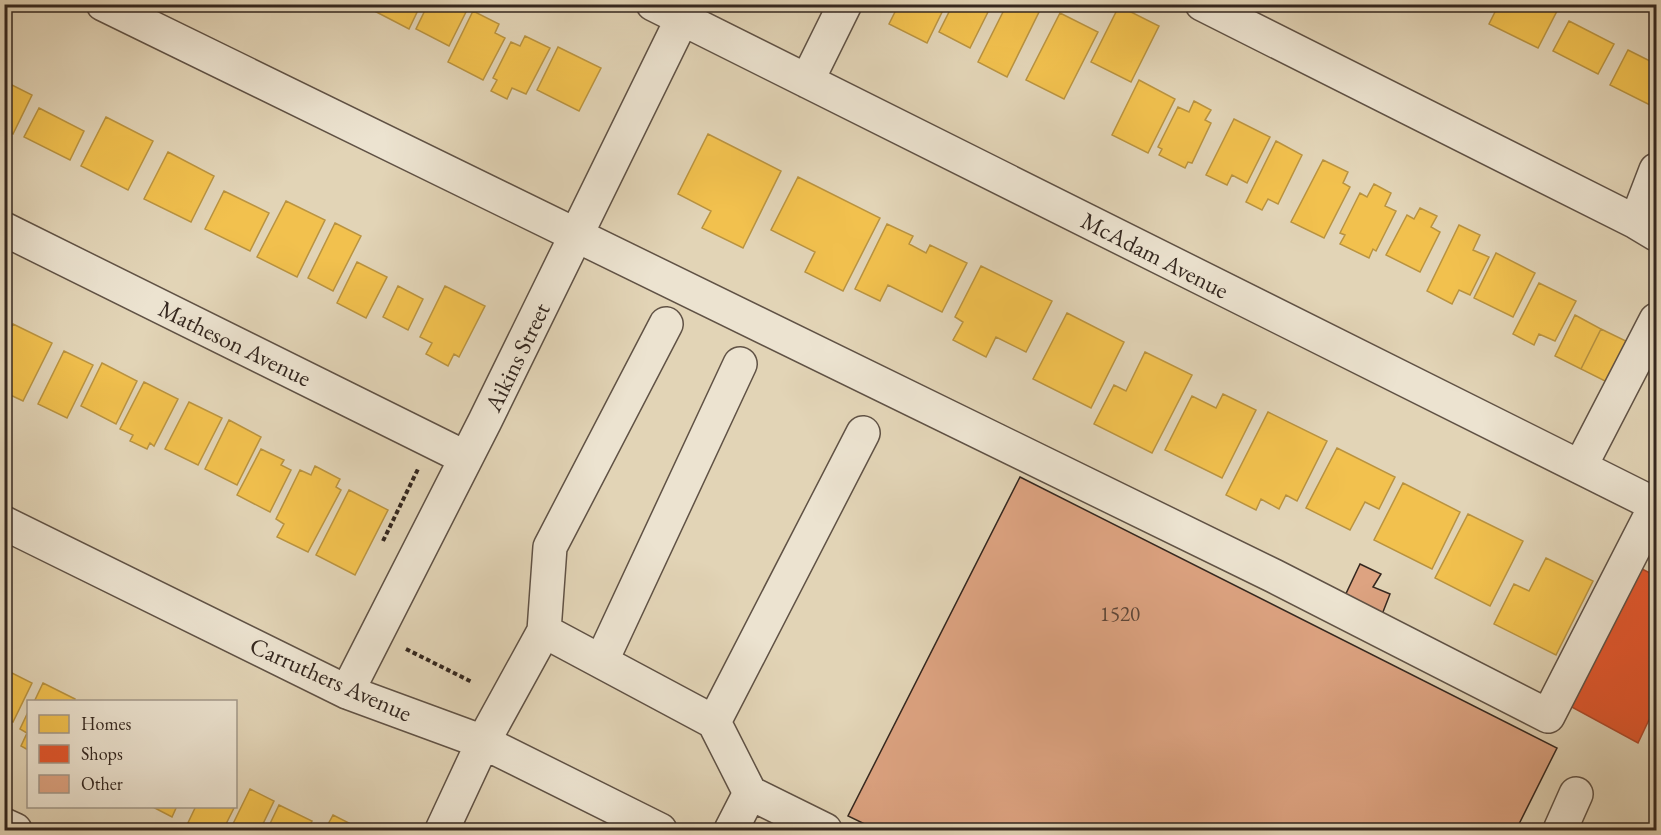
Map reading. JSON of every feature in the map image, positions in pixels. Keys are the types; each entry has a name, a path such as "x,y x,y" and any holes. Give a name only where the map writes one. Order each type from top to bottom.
{"street":[{"path":"103,4 1274,576 1548,716 1656,505"},
{"name":"McAdam Avenue","path":"653,4 1656,505"},
{"path":"807,81 845,4"},
{"path":"1202,4 1646,228 1656,170"},
{"name":"Aikins Street","path":"346,692 577,236 682,19"},
{"name":"Matheson Avenue","path":"4,229 466,458"},
{"path":"1580,467 1656,320"},
{"path":"442,831 483,742 544,631 550,547 666,324"},
{"path":"602,660 740,364"},
{"path":"714,722 863,433"},
{"name":"Carruthers Avenue","path":"4,523 346,692 483,742 660,831"},
{"path":"544,631 602,660 714,722 750,793 825,831"},
{"path":"731,831 750,793"},
{"path":"1560,831 1576,794"},
{"path":"4,825 15,831"}],"building: Homes":[{"path":"361,4 421,4 409,29"},
{"path":"428,4 470,4 449,46 416,29"},
{"path":"899,4 946,4 927,43 889,24"},
{"path":"953,4 992,4 970,48 939,32"},
{"path":"1007,4 1043,4 1007,77 978,62"},
{"path":"1499,4 1543,4 1557,11 1538,48 1489,24"},
{"path":"1119,6 1159,26 1131,82 1091,62"},
{"path":"473,11 499,24 495,33 505,38 483,80 448,62"},
{"path":"1060,13 1098,32 1064,99 1026,80"},
{"path":"1569,21 1614,44 1598,74 1553,51"},
{"path":"525,36 550,48 526,94 512,88 507,99 491,91 497,80 493,78 511,42 520,46"},
{"path":"558,47 601,68 579,111 537,90"},
{"path":"1628,50 1656,64 1656,108 1610,85"},
{"path":"1139,80 1175,99 1148,153 1112,135"},
{"path":"4,81 32,95 13,134 4,129"},
{"path":"1194,101 1211,110 1205,120 1211,123 1192,163 1188,162 1185,168 1159,155 1162,149 1158,147 1178,107 1189,112"},
{"path":"39,108 84,131 70,160 24,137"},
{"path":"106,117 153,141 128,190 81,166"},
{"path":"1234,119 1270,137 1247,183 1232,175 1227,185 1206,175"},
{"path":"708,134 781,171 743,248 702,228 711,211 678,194"},
{"path":"1276,141 1302,155 1278,204 1268,199 1262,210 1246,202"},
{"path":"168,152 214,176 191,222 144,199"},
{"path":"1323,160 1348,172 1343,183 1350,187 1324,238 1291,222"},
{"path":"798,177 880,218 843,291 805,272 815,252 771,230"},
{"path":"1374,184 1391,193 1385,206 1396,211 1376,251 1373,249 1369,258 1340,244 1345,235 1340,233 1360,193 1367,197"},
{"path":"224,191 269,213 250,251 205,229"},
{"path":"286,201 325,220 297,277 257,257"},
{"path":"1420,208 1437,216 1431,227 1440,232 1420,272 1386,255 1407,215 1414,219"},
{"path":"335,223 361,236 333,291 308,278"},
{"path":"887,224 913,236 909,244 926,253 930,245 967,263 942,312 888,285 880,301 855,289"},
{"path":"1459,225 1480,235 1473,250 1489,257 1470,295 1459,290 1452,304 1427,291"},
{"path":"1496,253 1535,273 1513,317 1474,298"},
{"path":"357,262 387,277 366,318 337,303"},
{"path":"981,266 1052,301 1026,352 996,337 986,357 953,340 963,322 955,317"},
{"path":"1539,283 1576,301 1555,341 1539,334 1534,345 1513,334"},
{"path":"398,286 423,299 408,330 383,317"},
{"path":"445,286 485,306 459,357 454,354 448,366 426,354 432,343 420,337"},
{"path":"1067,313 1124,342 1091,408 1033,379"},
{"path":"1575,315 1601,329 1581,369 1555,356"},
{"path":"13,324 52,343 23,401 4,392 4,341"},
{"path":"1601,329 1628,342 1607,382 1581,369"},
{"path":"64,351 93,365 67,418 38,404"},
{"path":"1145,352 1192,375 1152,453 1094,424 1114,385 1126,391"},
{"path":"102,363 137,381 116,424 81,406"},
{"path":"144,382 178,399 154,446 150,443 147,449 130,441 133,435 120,429"},
{"path":"1223,394 1256,410 1222,478 1165,450 1192,396 1216,408"},
{"path":"189,402 222,418 198,465 165,449"},
{"path":"1268,412 1327,441 1297,501 1286,495 1279,509 1261,499 1256,510 1226,495"},
{"path":"229,420 261,437 237,485 205,469"},
{"path":"1337,448 1395,477 1379,509 1365,502 1350,530 1306,508"},
{"path":"261,449 284,460 281,465 291,470 270,512 237,495"},
{"path":"315,466 340,479 336,487 341,490 308,552 277,537 284,524 276,519 300,470 311,475"},
{"path":"1403,483 1460,512 1432,569 1374,540"},
{"path":"349,490 388,510 355,575 316,555"},
{"path":"1468,514 1523,541 1490,606 1435,578"},
{"path":"1546,558 1593,581 1556,655 1494,624 1514,584 1529,591"},
{"path":"4,669 32,683 13,722 4,718"},
{"path":"43,683 75,699 75,700 35,700"},
{"path":"27,714 27,733 20,729"},
{"path":"27,733 27,749 21,746"},
{"path":"250,789 274,801 260,830 230,830"},
{"path":"279,805 312,821 307,830 267,830"},
{"path":"155,808 176,808 172,817"},
{"path":"195,808 234,808 223,830 185,829"},
{"path":"333,815 349,823 346,830 325,830"}],"building: Shops":[{"path":"1640,568 1656,576 1656,705 1638,743 1568,705"}],"building: Other":[{"path":"1020,477 1557,748 1516,830 877,830 848,816"},
{"path":"1360,564 1381,574 1373,587 1390,594 1381,617 1343,600"}]}
